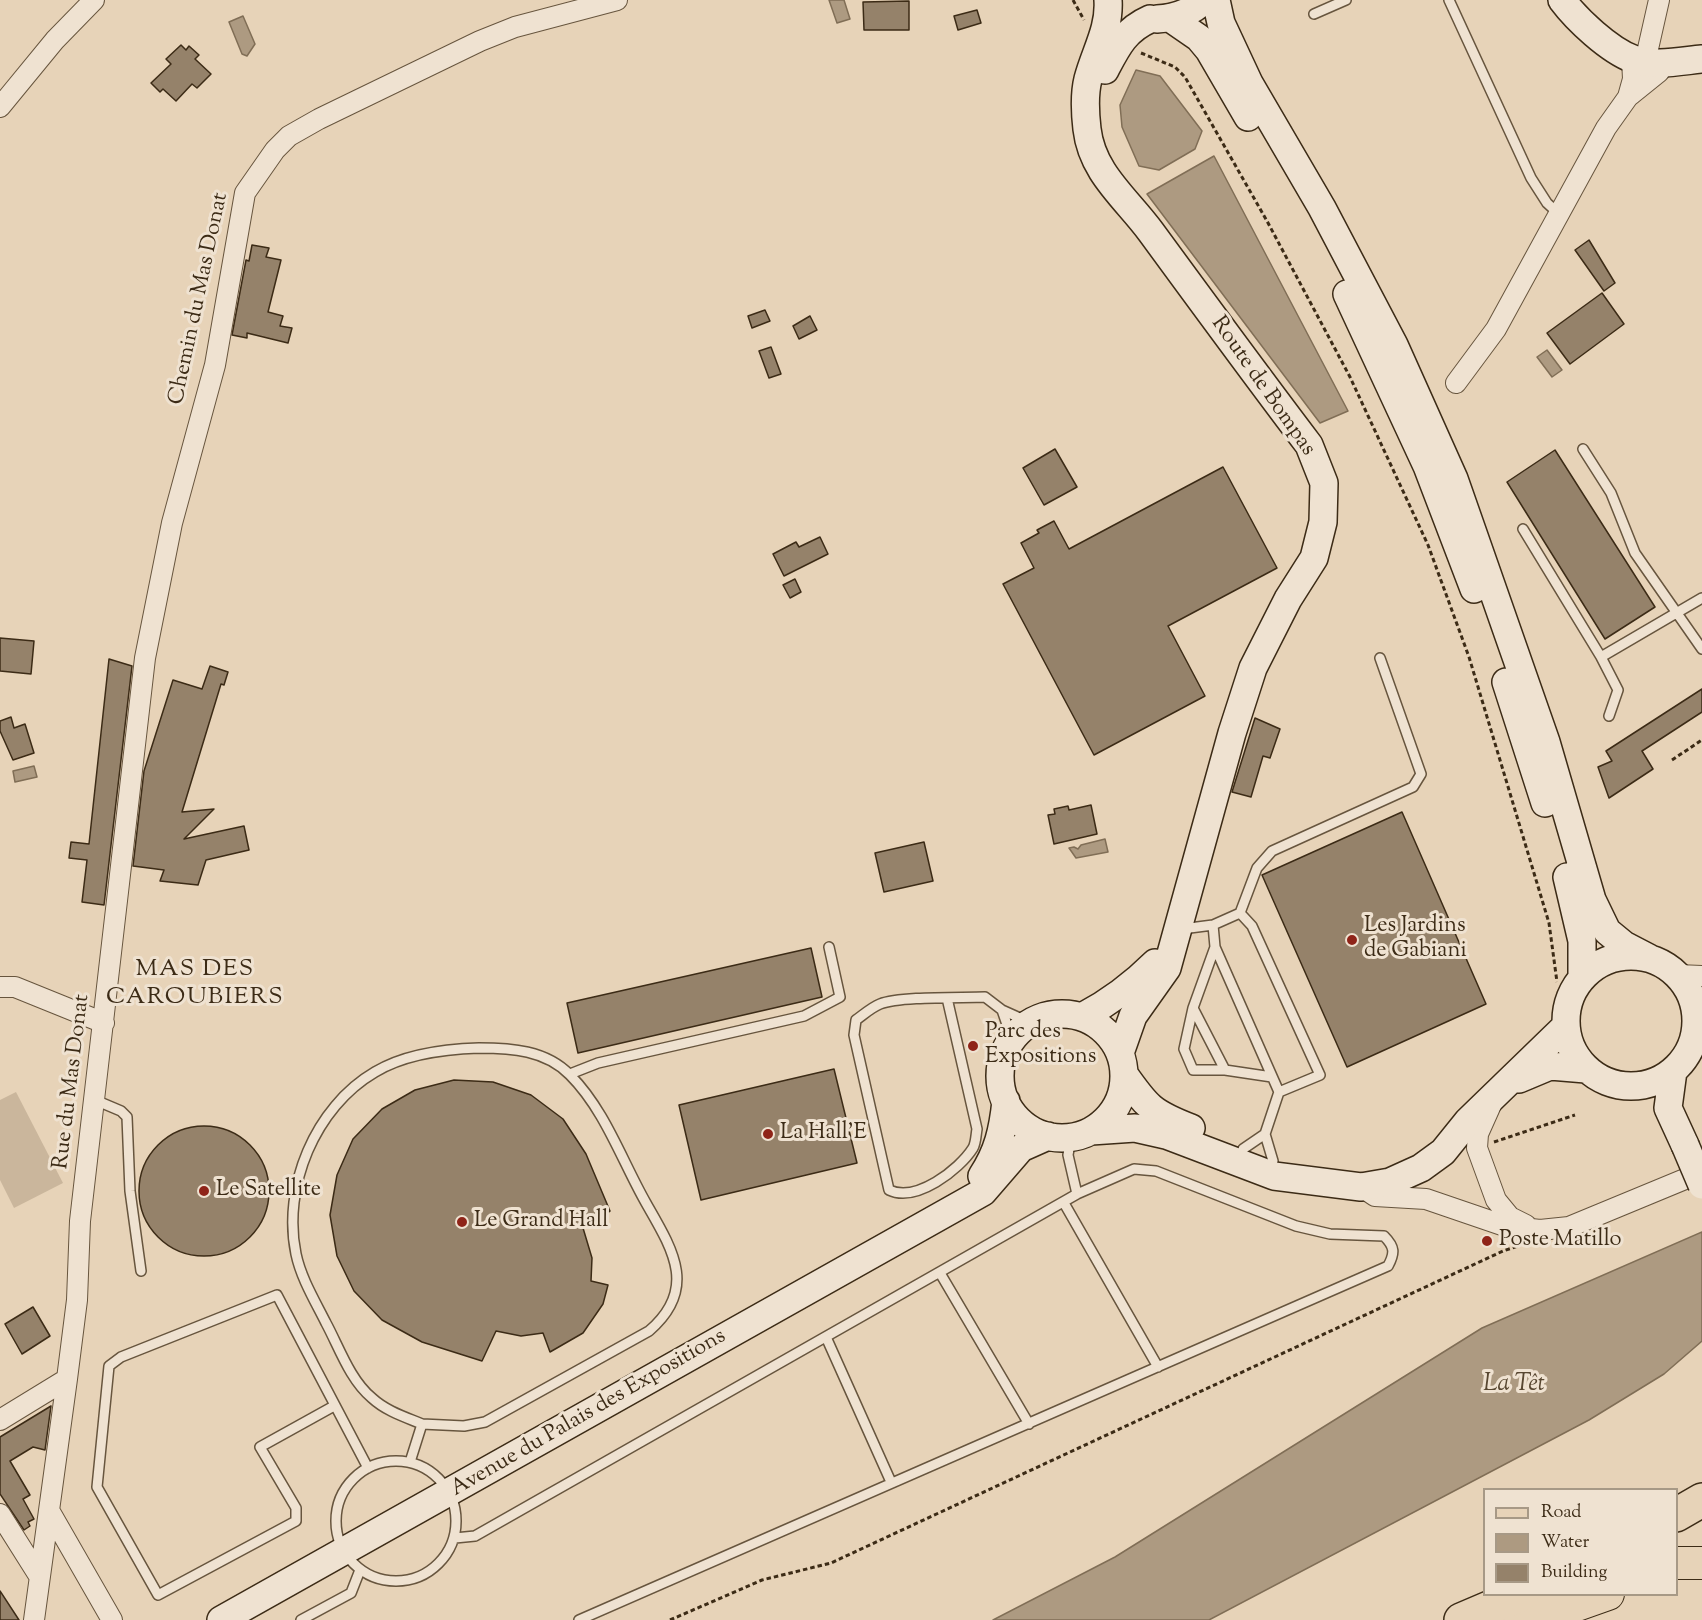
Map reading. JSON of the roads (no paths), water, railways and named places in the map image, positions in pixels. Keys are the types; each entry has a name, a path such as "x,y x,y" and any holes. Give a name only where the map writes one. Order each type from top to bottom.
{"highway":[{"path":"1678,1514 1702,1500"},
{"path":"1461,1620 1517,1596"}],"main road":[{"name":"Route de Bompas","path":"1108,0 1105,35 1085,97 1087,131 1094,158 1108,182 1149,229 1308,445 1324,483 1323,522 1314,558 1288,598 1253,668 1232,733 1167,968 1133,1016 1122,1064"},
{"path":"1113,0 1134,14 1160,19 1198,38 1209,50 1307,217 1371,343 1427,466 1481,608 1566,872 1582,941 1569,980 1566,1026 1569,1042 1587,1069"},
{"name":"Route de Bompas","path":"1149,229 1119,179 1106,152 1098,127 1097,99 1104,72 1119,43 1134,26 1187,12 1204,0"},
{"path":"1216,0 1221,23 1249,83 1322,208 1394,345 1454,479 1546,742 1592,900 1607,931 1624,945 1690,975 1688,987 1699,1015 1690,1047 1673,1071 1668,1108 1702,1185"},
{"path":"1562,0 1597,35 1646,61 1702,59"},
{"name":"Route de Bompas","path":"1082,1017 1112,1001 1134,984 1157,961 1177,929"},
{"path":"1569,980 1612,958 1630,955 1649,958"},
{"path":"1328,1183 1162,1117 1146,1106 1122,1064 1111,1038 1098,1025 1082,1017 1064,1014 1047,1016 1022,1031 1005,1053 1001,1069 1006,1101 1016,1117 1030,1129 1070,1135 1135,1128 1166,1135 1274,1176 1328,1183 1361,1186 1390,1182 1421,1168 1443,1152 1468,1121 1499,1089 1566,1026"},
{"path":"1070,1135 1105,1121 1116,1107 1123,1091 1122,1064"},
{"path":"1499,1089 1550,1066 1587,1069 1614,1084 1629,1086 1645,1084 1673,1071"},
{"path":"1629,1086 1668,1108"},
{"name":"Avenue du Palais des Expositions","path":"956,1206 976,1185 995,1156 1003,1129 1006,1101"},
{"name":"Avenue du Palais des Expositions","path":"221,1620 352,1561 450,1493 983,1192 1021,1148 1070,1135"},
{"path":"1678,1563 1702,1563"},
{"path":"1678,1576 1702,1574"},
{"path":"1494,1620 1567,1596"},
{"path":"1533,1620 1602,1596"}],"street":[{"path":"0,107 55,40 94,0"},
{"name":"Chemin du Mas Donat","path":"145,658 171,523 215,365 239,217 245,193 256,173 289,136 480,41 515,27 618,0"},
{"path":"1628,97 1633,79 1646,61 1659,0"},
{"path":"1456,383 1496,329 1606,128 1628,97 1659,72 1646,61"},
{"name":"Rue du Mas Donat","path":"34,1620 68,1379 76,1300 80,1221 145,658"},
{"path":"0,987 15,987 104,1023"},
{"path":"1499,1089 1478,1134 1477,1148 1496,1200 1510,1217 1540,1230"},
{"path":"1361,1186 1375,1196 1426,1199 1505,1226 1540,1230 1569,1227 1702,1172"},
{"path":"0,1420 68,1379"},
{"path":"50,1512 112,1620"},
{"path":"0,1514 39,1576"}],"lane":[{"path":"1314,14 1346,0"},
{"path":"1449,0 1531,178 1547,203 1559,214"},
{"path":"1583,449 1611,493 1635,552 1675,614 1702,649"},
{"path":"1523,529 1601,657 1618,690 1609,716"},
{"path":"1601,657 1702,598"},
{"path":"1177,929 1213,925 1240,913 1257,868 1272,851 1413,787 1421,774 1380,658"},
{"path":"1240,913 1252,926 1320,1075 1279,1092"},
{"path":"1213,925 1215,947 1279,1092 1265,1134 1273,1161"},
{"path":"570,1074 598,1063 804,1016 840,997 829,947"},
{"path":"1215,947 1192,1008 1184,1049 1192,1070 1225,1070 1272,1077"},
{"path":"947,998 977,1129 973,1147 939,1182 914,1193 899,1195 890,1190 854,1035 856,1020 880,1004 947,998 985,997 1002,1010 1022,1031"},
{"path":"1192,1008 1225,1070"},
{"path":"1002,1010 1022,1031"},
{"path":"504,1048 534,1053 570,1074 596,1107 667,1239 677,1269 677,1290 665,1318 649,1331 485,1422 464,1426 422,1424 392,1412 371,1398 353,1375 310,1292 297,1255 292,1221 297,1183 322,1121 345,1096 374,1072 403,1060 432,1052 504,1048"},
{"path":"95,1100 121,1111 127,1117 130,1191 141,1271"},
{"path":"1243,1149 1265,1134"},
{"path":"1070,1135 1068,1155 1077,1194"},
{"path":"455,1538 475,1536 940,1274 1077,1194 1134,1170 1156,1171 1296,1226 1330,1234 1384,1236 1392,1245 1394,1255 1388,1266 579,1620"},
{"path":"1064,1203 1158,1367"},
{"path":"940,1274 1029,1424"},
{"path":"334,1406 260,1448 296,1508 296,1521 158,1595 97,1487 109,1366 130,1353 277,1295 368,1468"},
{"path":"826,1337 891,1482"},
{"path":"410,1462 422,1424"},
{"path":"301,1620 351,1593 352,1561 336,1520 338,1505 344,1490 354,1477 368,1468 395,1461 410,1462 426,1468 440,1479 450,1493 456,1515 455,1538 446,1555 433,1569 416,1578 397,1582 378,1579 352,1561"}],"water":[{"path":"829,0 844,0 850,19 837,23"},
{"path":"243,16 255,44 247,56 242,54 229,22"},
{"path":"1136,70 1160,76 1202,131 1195,149 1159,170 1139,166 1122,127 1120,105"},
{"path":"1214,156 1348,411 1320,423 1147,194"},
{"path":"1547,350 1562,370 1552,377 1537,357"},
{"path":"34,766 37,777 15,782 13,771"},
{"path":"1105,839 1108,852 1076,858 1069,848 1078,849 1081,845"},
{"name":"La Têt","path":"1702,1232 1702,1341 1664,1374 1589,1420 1209,1620 993,1620 1115,1557 1482,1328"}],"place":[{"name":"Les Jardins de Gabiani","path":"1352,940"},
{"name":"Parc des Expositions","path":"973,1046"},
{"name":"La Hall'E","path":"768,1134"},
{"name":"Le Satellite","path":"204,1191"},
{"name":"Le Grand Hall","path":"462,1222"},
{"name":"Poste Matillo","path":"1487,1241"}],"district":[{"name":"MAS DES CAROUBIERS","path":"195,985"}]}
